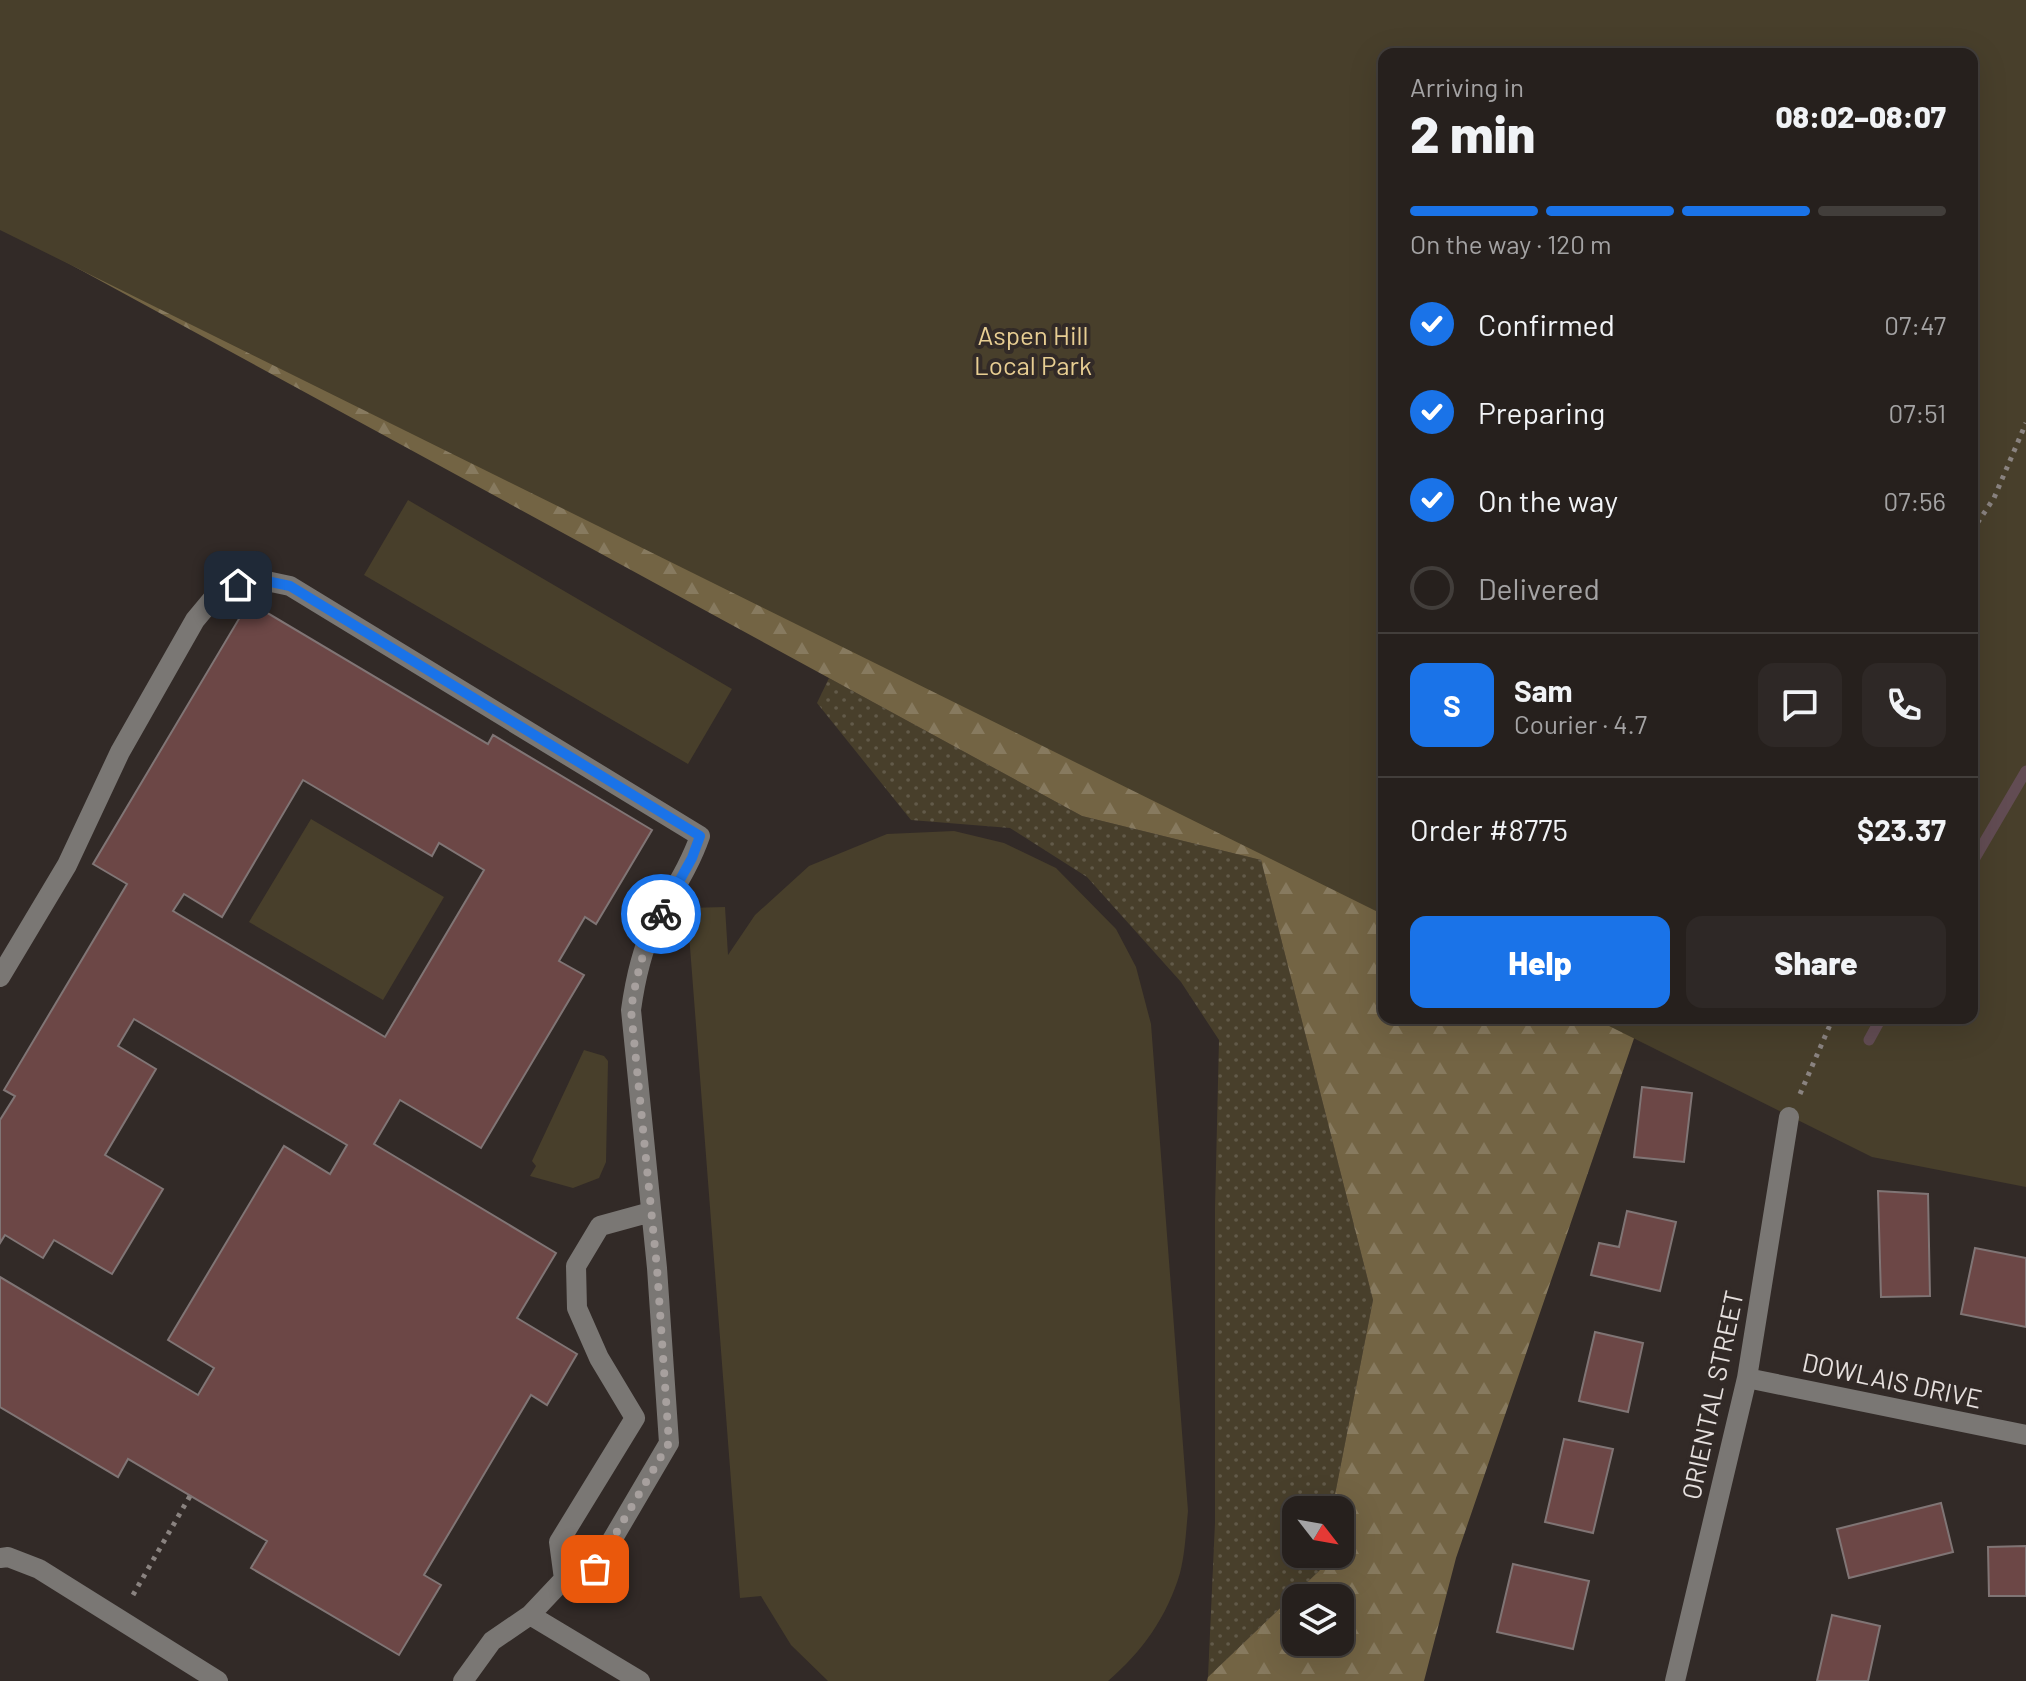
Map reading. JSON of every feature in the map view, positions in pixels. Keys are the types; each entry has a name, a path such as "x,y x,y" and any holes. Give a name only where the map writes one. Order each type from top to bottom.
{"street":[{"path":"0,977 67,865 120,752 195,620 220,590 257,579 290,586 700,836 692,858 653,928 637,973 631,1010 669,1443 595,1569 564,1579 530,1615 492,1641 463,1681"},
{"name":"ORIENTAL STREET","path":"1675,1681 1747,1378 1789,1117"},
{"path":"564,1579 559,1542 635,1418 599,1358 577,1308 576,1266 600,1226 651,1212"},
{"name":"DOWLAIS DRIVE","path":"1747,1378 2026,1435"},
{"path":"0,1558 8,1557 39,1569 218,1681"},
{"path":"530,1615 640,1681"}],"path":[{"path":"1978,522 1994,498 2026,423"},
{"path":"1789,1117 1830,1024"},
{"path":"133,1595 190,1496"}],"green space":[{"name":"Aspen Hill Local Park","path":"0,0 1378,308 1378,1024 1639,1024 1456,1558 1424,1681 1207,1681 1282,1606 1282,1656 1354,1656 1354,1584 1305,1584 1321,1568 1354,1568 1354,1496 1335,1496 1373,1300 1261,860 1082,816 0,226"},
{"name":"Aspen Hill Local Park","path":"0,0 2026,0 2026,1187 1872,1157 1605,1024 1978,1024 1978,48 1378,48 1378,912 0,230"},
{"path":"408,500 732,689 688,764 364,575"},
{"path":"829,678 1082,816 1261,860 1373,1300 1335,1496 1282,1496 1282,1568 1321,1569 1305,1584 1282,1584 1282,1606 1208,1677 1215,1523 1215,1209 1219,1040 1181,982 1087,877 1010,828 911,820 817,703"},
{"path":"311,819 444,897 383,1000 249,922"},
{"path":"954,831 1004,843 1056,868 1116,929 1136,967 1151,1024 1188,1511 1182,1566 1168,1604 1142,1646 1108,1681 828,1681 791,1645 761,1596 740,1598 687,908 725,907 728,955 755,915 809,866 887,834"},
{"path":"584,1050 604,1056 608,1061 606,1162 599,1178 573,1188 530,1176 536,1166 532,1161"}],"building":[{"path":"249,602 488,744 493,735 652,830 596,924 585,917 559,961 584,975 481,1148 400,1100 374,1144 556,1253 517,1318 577,1354 547,1405 531,1395 424,1575 441,1585 399,1655 251,1568 267,1541 128,1459 118,1477 0,1407 0,1277 198,1395 214,1368 168,1340 284,1146 330,1174 347,1145 134,1019 118,1046 156,1069 105,1155 163,1189 112,1274 54,1240 43,1258 5,1235 0,1243 0,1120 15,1096 4,1090 127,884 93,864","holes":["303,780 432,856 439,843 484,870 385,1037 173,911 184,894 222,917"]},
{"path":"1642,1087 1692,1093 1684,1162 1634,1157"},
{"path":"1878,1191 1928,1194 1930,1296 1881,1297"},
{"path":"1627,1211 1676,1222 1660,1291 1591,1275 1599,1243 1619,1247"},
{"path":"1975,1248 2026,1258 2026,1327 1961,1314"},
{"path":"1595,1332 1643,1343 1628,1412 1579,1401"},
{"path":"1564,1439 1613,1449 1593,1533 1545,1522"},
{"path":"1941,1503 1953,1552 1849,1578 1837,1529"},
{"path":"2026,1546 2026,1596 1989,1596 1988,1547"},
{"path":"1513,1564 1589,1581 1573,1649 1497,1632"},
{"path":"1832,1615 1880,1626 1868,1681 1817,1681"}],"waterway":[{"path":"1978,853 2026,771"},
{"path":"1869,1040 1878,1024"}],"way so far":[{"path":"595,1569 669,1443 657,1268 631,1010 637,973 661,914"}],"route":[{"path":"238,585 257,579 290,586 700,836 692,858 661,914"}]}
